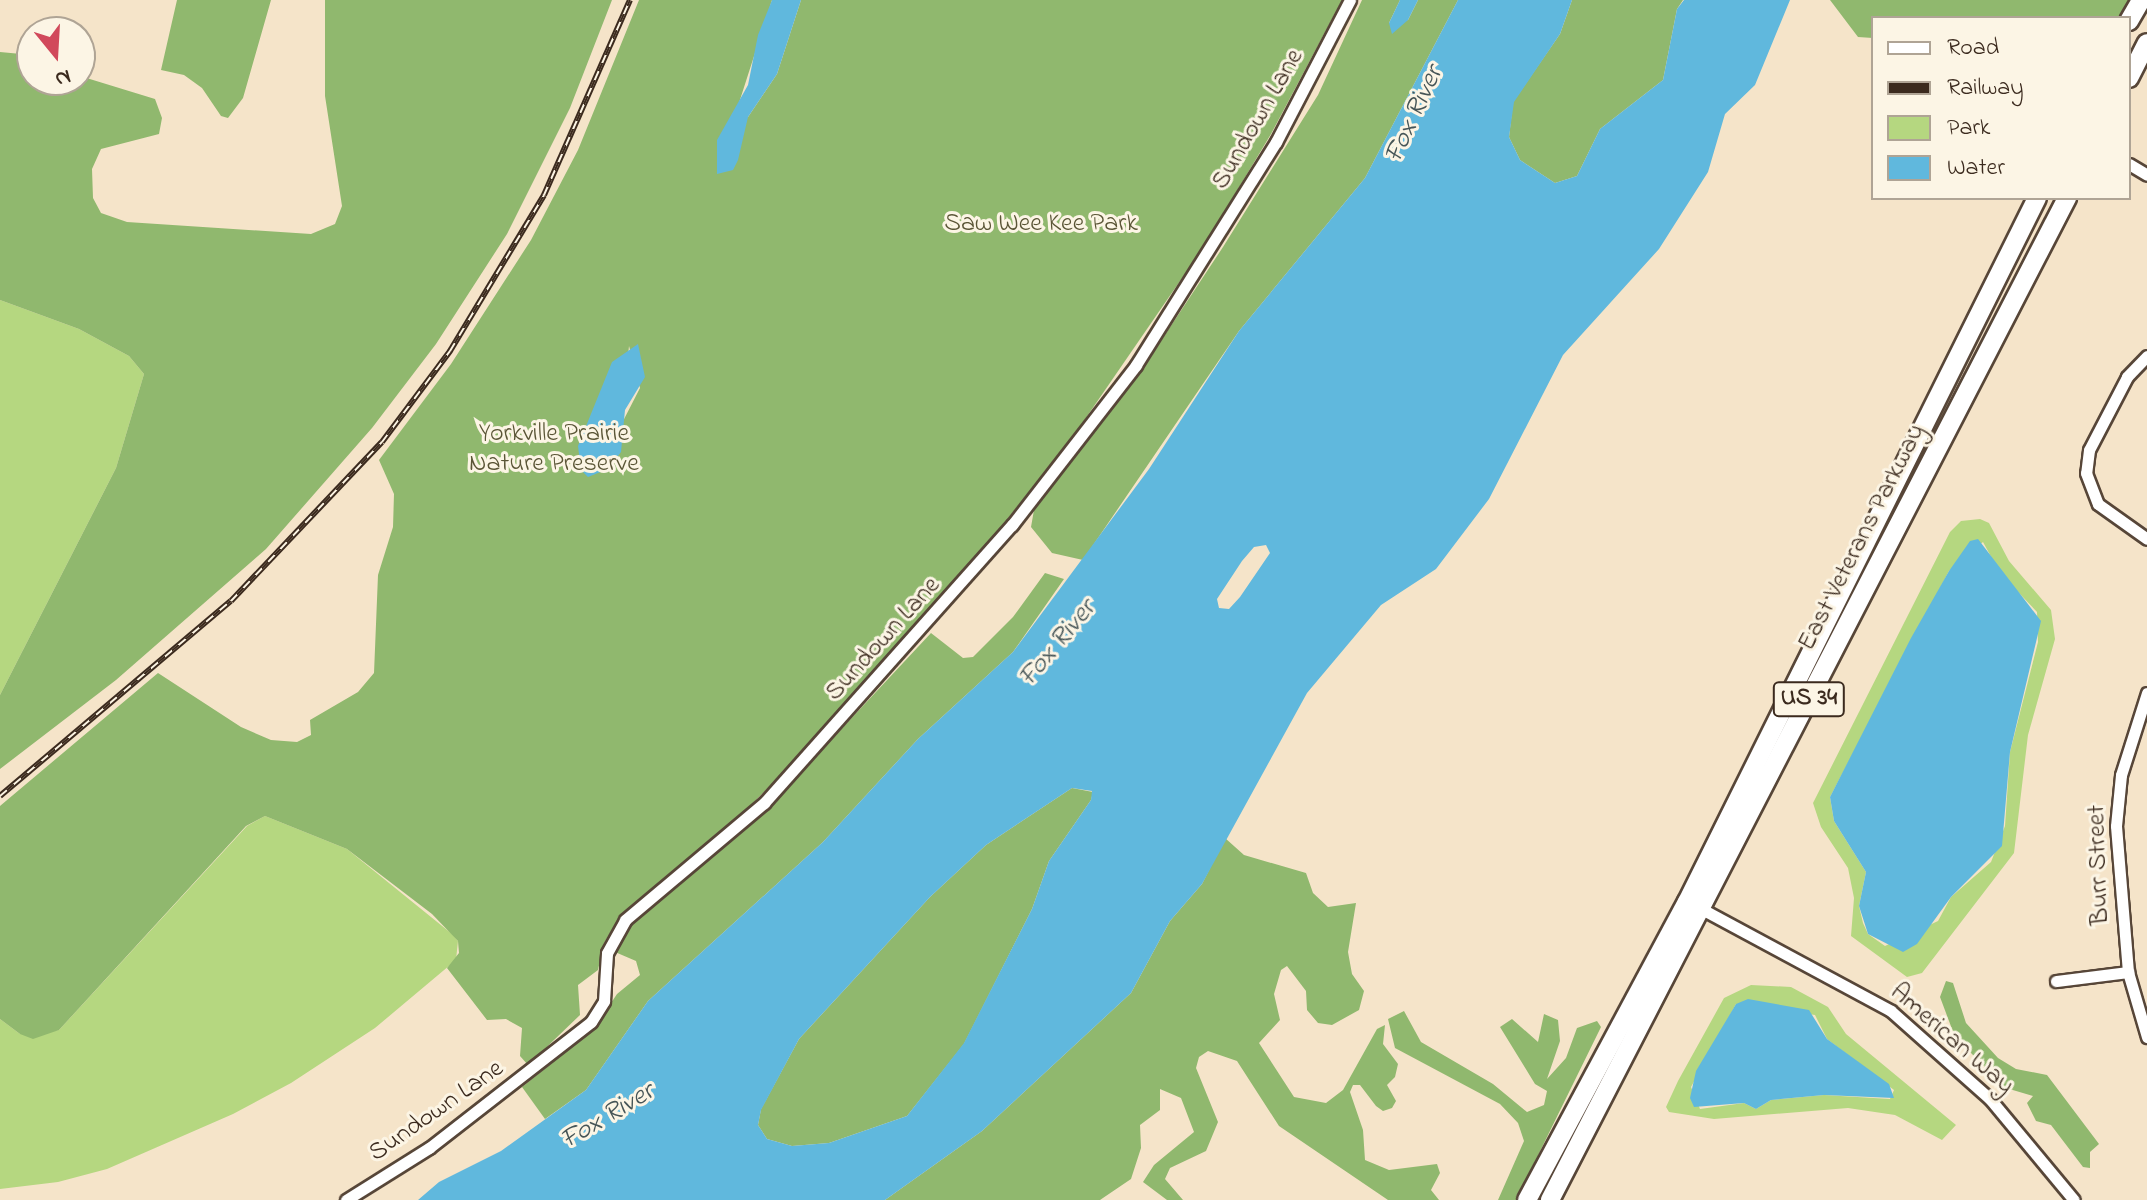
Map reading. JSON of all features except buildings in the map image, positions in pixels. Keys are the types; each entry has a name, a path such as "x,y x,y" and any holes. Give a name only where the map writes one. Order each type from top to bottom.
{"main road":[{"path":"2131,18 2141,0"},
{"path":"2131,74 2147,43"},
{"name":"East Veterans Parkway","path":"1550,1200 2036,200"},
{"name":"East Veterans Parkway","path":"1527,1200 1694,905 2066,200"}],"street":[{"name":"Sundown Lane","path":"346,1200 429,1148 591,1022 604,1001 607,953 625,920 764,803 985,557 1136,365 1276,142 1350,0"},
{"path":"2147,356 2127,377 2089,450 2086,473 2098,504 2147,539"},
{"name":"Burr Street","path":"2147,693 2121,775 2116,826 2128,972 2147,1037"},
{"name":"American Way","path":"1694,905 1891,1011 1990,1099 2074,1200"},
{"path":"2056,981 2128,972"}],"green space":[{"path":"177,0 271,0 243,98 228,118 221,116 202,88 184,75 161,70"},
{"path":"325,0 612,0 570,108 507,234 436,344 372,428 266,549 116,680 0,769 0,695 116,468 144,374 129,356 79,329 0,300 0,52 16,54 16,96 96,96 96,81 155,99 162,118 159,134 101,149 92,169 93,198 101,213 127,222 311,234 335,224 342,206 325,96"},
{"path":"639,0 772,0 738,106 748,117 777,74 801,0 1342,0 1271,134 1202,249 1070,441 972,563 819,736 732,824 620,916 604,943 598,970 578,985 580,1015 528,1065 520,1056 522,1028 506,1019 487,1020 447,968 459,953 458,941 432,914 347,849 265,816 246,826 59,1030 33,1039 20,1034 0,1019 0,806 158,673 241,727 271,740 297,742 311,735 310,720 358,692 374,673 378,575 393,527 394,494 379,460 451,364 531,240 578,150","holes":["629,346 640,388 621,425"]},
{"path":"1362,0 1400,0 1389,23 1408,20 1418,0 1458,0 1365,178 1239,331 1083,560 1052,553 1031,527 1034,510 1151,356 1223,247 1318,95"},
{"path":"1572,0 1683,0 1677,9 1663,80 1600,129 1577,176 1555,183 1520,160 1509,137 1513,102 1560,34"},
{"path":"1830,0 2129,0 2121,16 1871,16 1871,38 1858,37"},
{"path":"0,300 79,329 129,356 144,374 116,468 0,695"},
{"path":"1980,519 1989,523 2009,561 2051,610 2055,639 2028,735 2014,853 1922,973 1907,977 1851,936 1854,898 1848,868 1821,827 1813,803 1950,532 1961,521","holes":["1983,542 2000,573 2037,612 2038,642 2010,752 2005,826 1991,862 1951,897 1938,921 1885,946 1868,934 1863,923 1859,906 1866,872 1834,821 1830,797 1949,571"]},
{"path":"1045,573 1064,579 1013,652 918,739 823,842 648,1001 586,1090 545,1119 522,1087 593,1030 617,994 640,975 636,961 615,952 632,921 763,813 931,633 963,658 973,657 1013,617"},
{"path":"1072,788 1093,792 1091,800 1049,861 1032,909 964,1044 907,1116 829,1143 792,1146 767,1139 758,1125 761,1109 799,1039 930,897 986,845"},
{"path":"265,816 347,849 452,934 458,941 456,960 375,1028 291,1083 233,1114 107,1169 58,1182 0,1189 0,1019 20,1034 59,1030 247,826"},
{"path":"1225,838 1244,855 1306,873 1313,893 1328,907 1356,903 1348,952 1352,974 1364,991 1359,1010 1332,1025 1318,1023 1307,1010 1306,991 1287,966 1281,970 1274,994 1280,1020 1259,1043 1294,1097 1326,1103 1343,1090 1377,1029 1385,1025 1383,1044 1398,1064 1395,1077 1387,1085 1396,1101 1392,1108 1383,1111 1360,1085 1353,1085 1350,1092 1363,1130 1365,1160 1389,1170 1437,1164 1440,1173 1431,1190 1439,1200 1388,1200 1279,1126 1237,1061 1208,1051 1199,1057 1196,1068 1218,1122 1206,1151 1170,1168 1165,1179 1183,1200 1167,1200 1143,1182 1154,1165 1194,1132 1181,1098 1160,1089 1160,1110 1140,1125 1141,1148 1131,1179 1100,1200 885,1200 982,1131 1131,993 1170,921 1202,884"},
{"path":"1946,981 1953,983 1966,1023 1998,1058 2016,1069 2047,1075 2099,1144 2090,1152 2090,1168 2083,1167 2051,1125 2036,1121 2027,1103 2033,1096 2006,1088 1955,1037 1940,997"},
{"path":"1751,985 1791,987 1828,1007 1846,1034 1956,1125 1942,1140 1895,1115 1848,1108 1714,1119 1669,1112 1666,1107 1678,1081 1724,998","holes":["1736,1004 1815,1015 1827,1039 1894,1090 1890,1099 1824,1095 1771,1100 1756,1109 1744,1103 1700,1109 1691,1087"]},
{"path":"1404,1011 1421,1042 1493,1084 1527,1112 1544,1105 1547,1091 1535,1084 1500,1027 1512,1019 1538,1042 1544,1014 1558,1020 1560,1041 1547,1079 1566,1058 1577,1028 1597,1021 1601,1027 1516,1200 1498,1200 1524,1141 1518,1123 1500,1104 1395,1048 1388,1019"}],"water":[{"path":"772,0 801,0 777,74 748,117 738,160 733,170 717,174 717,140 748,85 758,35"},
{"path":"1400,0 1418,0 1408,20 1392,34 1389,23"},
{"name":"Fox River","path":"1458,0 1572,0 1560,34 1514,102 1509,137 1520,160 1555,183 1577,176 1600,129 1663,80 1677,9 1684,0 1790,0 1755,85 1725,114 1708,172 1659,249 1563,355 1489,499 1436,569 1381,605 1307,693 1202,884 1170,921 1131,993 982,1131 885,1200 418,1200 439,1182 501,1151 586,1090 648,1001 823,842 918,739 1013,652 1149,469 1239,331 1365,178","holes":["1266,545 1270,553 1240,597 1229,609 1219,608 1217,599 1242,561 1254,547","1072,788 1092,791 1091,800 1049,861 1032,909 964,1043 907,1116 829,1143 792,1146 767,1139 758,1125 761,1110 799,1039 930,897 986,845"]},
{"path":"638,344 645,377 625,410 621,452 608,469 588,477 581,470 578,446 612,362"},
{"path":"1978,539 2041,621 2010,752 2002,846 1951,897 1917,944 1903,952 1868,934 1859,906 1866,872 1834,821 1830,797 1911,638 1949,571 1970,541"},
{"path":"1748,999 1809,1010 1827,1039 1889,1084 1894,1098 1824,1095 1771,1100 1756,1109 1744,1103 1694,1107 1690,1098 1696,1071 1736,1004"}],"railway":[{"path":"0,796 231,601 382,442 450,351 544,195 630,0"}],"park label":[{"name":"Saw Wee Kee Park","path":"1041,225"},
{"name":"Yorkville Prairie Nature Preserve","path":"554,450"}]}
